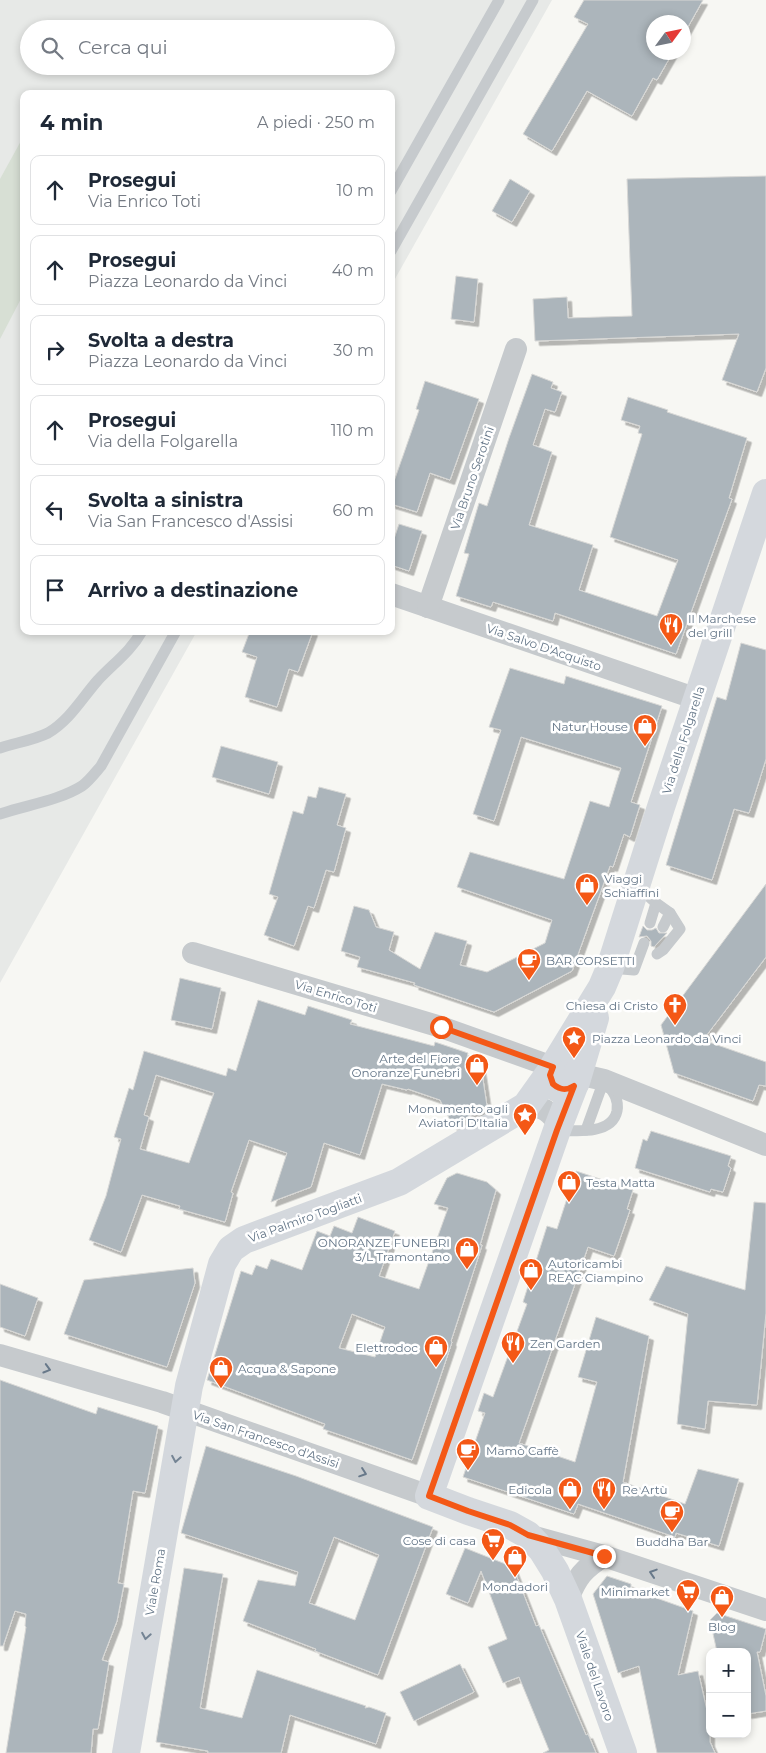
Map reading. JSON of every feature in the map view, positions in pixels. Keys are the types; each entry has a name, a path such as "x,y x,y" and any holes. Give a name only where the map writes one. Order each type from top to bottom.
{"street":[{"name":"Via Bruno Serotini","path":"428,607 516,349"},
{"name":"Via della Folgarella","path":"622,973 636,885 766,493"},
{"name":"Via Salvo D'Acquisto","path":"395,595 697,700"},
{"name":"Via Enrico Toti","path":"193,953 478,1040 572,1075"},
{"path":"429,1496 558,1127 572,1075 622,973"},
{"path":"572,1075 648,1098 766,1145"},
{"path":"526,1106 572,1075"},
{"path":"526,1106 544,1108 552,1115 558,1127"},
{"name":"Via Palmiro Togliatti","path":"184,1411 222,1264 231,1250 244,1240 399,1182 526,1106"},
{"name":"Via San Francesco d'Assisi","path":"0,1355 162,1402 510,1525 528,1535 604,1556 766,1610"},
{"name":"Viale Roma","path":"126,1753 184,1411"},
{"name":"Via San Francesco d'Assisi","path":"528,1535 542,1550 555,1571 568,1599"},
{"path":"568,1599 576,1581 589,1566 604,1556"},
{"name":"Viale del Lavoro","path":"568,1599 623,1753"}],"lane":[{"path":"395,184 499,0"},
{"path":"395,244 533,0"},
{"path":"0,748 43,735 61,724 98,680 129,651 139,635"},
{"path":"0,814 63,795 82,786 89,780 101,766 174,635"},
{"path":"636,885 670,913 680,929 663,950 657,954 658,948"},
{"path":"650,922 656,903"},
{"path":"663,927 670,913"},
{"path":"622,973 644,943"},
{"path":"572,1075 586,1130"},
{"path":"558,1127 593,1130 608,1124 616,1114 617,1100 572,1075"}],"shaded area":[{"path":"0,0 552,0 395,279 395,90 20,90 20,635 195,635 0,983"},
{"path":"20,143 20,301 0,339 0,179"}],"building":[{"path":"584,0 703,0 691,21 691,15 646,15 646,60 668,60 657,80 653,78 632,116 587,91 552,151 523,134 588,24 574,17"},
{"path":"766,176 766,368 757,392 722,380 739,334 535,341 533,299 567,297 568,318 632,316 627,179"},
{"path":"510,179 530,191 512,222 492,211"},
{"path":"456,276 478,279 474,322 451,319"},
{"path":"532,374 553,382 551,388 562,392 555,412 545,409 533,445 552,452 529,525 593,545 579,590 657,616 678,560 610,537 642,434 638,433 640,426 621,420 628,397 747,438 729,498 732,499 676,654 555,613 553,621 493,602 491,607 456,596 469,554 464,553 479,503 487,506"},
{"path":"425,381 479,399 450,480 430,473 417,512 395,505 395,479 419,410 416,409"},
{"path":"399,524 422,531 409,571 395,566 395,536"},
{"path":"248,635 312,635 298,672 289,669 277,707 245,697 257,657 242,652"},
{"path":"741,643 766,650 766,759 749,813 734,809 712,880 666,865 717,697 726,700"},
{"path":"510,668 564,684 566,676 662,706 631,802 640,805 630,837 624,834 613,867 610,866 572,971 494,1012 414,985 415,983 357,967 360,957 341,951 354,906 369,910 376,927 394,932 389,950 420,969 435,932 467,941 460,965 487,972 545,943 552,920 457,887 470,852 564,879 590,801 609,807 621,768 521,737 494,821 473,814 501,730 489,727"},
{"path":"221,746 278,762 269,794 212,777"},
{"path":"319,787 346,794 337,825 346,828 334,872 326,870 314,908 308,906 294,946 264,935 278,897 269,894 293,811 303,814 308,796 316,798"},
{"path":"766,884 766,957 703,1040 766,1062 766,1086 759,1085 753,1101 674,1073 661,1025"},
{"path":"643,926 647,930 656,928 659,933 667,933 654,947 651,946 651,941 647,936 639,937"},
{"path":"180,978 221,988 212,1029 171,1020"},
{"path":"258,1000 305,1015 308,1006 352,1020 350,1024 434,1046 435,1042 468,1053 466,1062 481,1067 487,1106 453,1126 440,1100 408,1089 382,1084 360,1155 324,1143 311,1187 271,1202 287,1153 249,1140 231,1192 233,1193 225,1222 179,1209 180,1206 142,1195 121,1252 89,1240 106,1196 121,1139 114,1137 129,1088 133,1090 144,1051 226,1076 228,1068 236,1071","holes":["156,1075 214,1093 189,1163 140,1149 149,1117 144,1115"]},
{"path":"651,1131 731,1156 728,1166 731,1168 723,1192 711,1189 710,1192 635,1168 643,1139 647,1141"},
{"path":"576,1171 633,1190 627,1209 630,1210 614,1256 588,1247 519,1443 575,1462 597,1382 578,1377 596,1317 649,1336 623,1482 685,1504 698,1469 739,1479 719,1546 676,1533 675,1537 578,1504 574,1514 463,1477 485,1413 478,1411 484,1393 493,1397 527,1304 523,1302 547,1226 557,1229"},
{"path":"457,1173 487,1182 496,1190 480,1245 482,1245 452,1342 412,1460 323,1429 325,1424 207,1380 241,1271 252,1275 256,1265 267,1269 271,1259 302,1270 317,1231 330,1236 334,1226 352,1233 358,1217 395,1231 379,1276 419,1289 448,1208 434,1204 447,1178","holes":["352,1314 385,1327 375,1357 339,1348"]},
{"path":"754,1202 766,1203 766,1313 757,1405 708,1401 705,1429 677,1424 688,1314 649,1300 666,1266 745,1290"},
{"path":"193,1268 195,1283 167,1367 64,1334 84,1280"},
{"path":"0,1284 38,1298 25,1336 0,1327"},
{"path":"0,1380 96,1414 98,1407 158,1426 145,1493 133,1491 118,1583 124,1584 117,1621 102,1660 109,1662 98,1729 93,1729 91,1753 6,1753 26,1627 26,1614 15,1611 3,1646 0,1646"},
{"path":"206,1446 296,1476 433,1527 378,1675 243,1621 258,1580 295,1586 298,1572 181,1533","holes":["334,1537 379,1555 355,1620 309,1603"]},
{"path":"465,1548 513,1567 536,1626 539,1625 586,1735 588,1734 596,1753 543,1753 549,1750 519,1677 503,1683 488,1647 507,1639 481,1571 468,1603 446,1594"},
{"path":"184,1568 223,1574 200,1708 242,1718 257,1670 366,1706 365,1708 369,1707 386,1713 376,1744 290,1715 281,1753 208,1753 208,1751 156,1742"},
{"path":"607,1576 631,1584 631,1589 693,1611 678,1675 698,1671 706,1706 706,1738 710,1738 715,1753 657,1753 639,1666 618,1673 593,1594"},
{"path":"717,1613 766,1629 760,1652 757,1652 766,1696 766,1711 751,1713 751,1648 716,1648 710,1620"},
{"path":"460,1664 474,1692 414,1721 400,1692"}],"place":[{"name":"Il Marchese del grill","path":"671,646"},
{"name":"Natur House","path":"645,747"},
{"name":"Viaggi Schiaffini","path":"587,906"},
{"name":"BAR CORSETTI","path":"529,981"},
{"name":"Chiesa di Cristo","path":"675,1026"},
{"name":"Piazza Leonardo da Vinci","path":"574,1059"},
{"name":"Arte del Fiore Onoranze Funebri","path":"477,1086"},
{"name":"Monumento agli Aviatori D’Italia","path":"525,1136"},
{"name":"Testa Matta","path":"569,1203"},
{"name":"ONORANZE FUNEBRI 3/L Tramontano","path":"467,1270"},
{"name":"Autoricambi REAC Ciampino","path":"531,1291"},
{"name":"Zen Garden","path":"513,1364"},
{"name":"Elettrodoc","path":"436,1368"},
{"name":"Acqua & Sapone","path":"221,1389"},
{"name":"Mamò Caffè","path":"468,1471"},
{"name":"Edicola","path":"570,1510"},
{"name":"Re Artù","path":"604,1510"},
{"name":"Buddha Bar","path":"672,1533"},
{"name":"Cose di casa","path":"493,1561"},
{"name":"Mondadori","path":"515,1578"},
{"name":"Minimarket","path":"688,1612"},
{"name":"Blog","path":"722,1618"}],"route":[{"path":"441,1027 553,1067 550,1075 553,1084 557,1088 566,1090 574,1086 429,1496 510,1525 528,1535 604,1556"}]}
